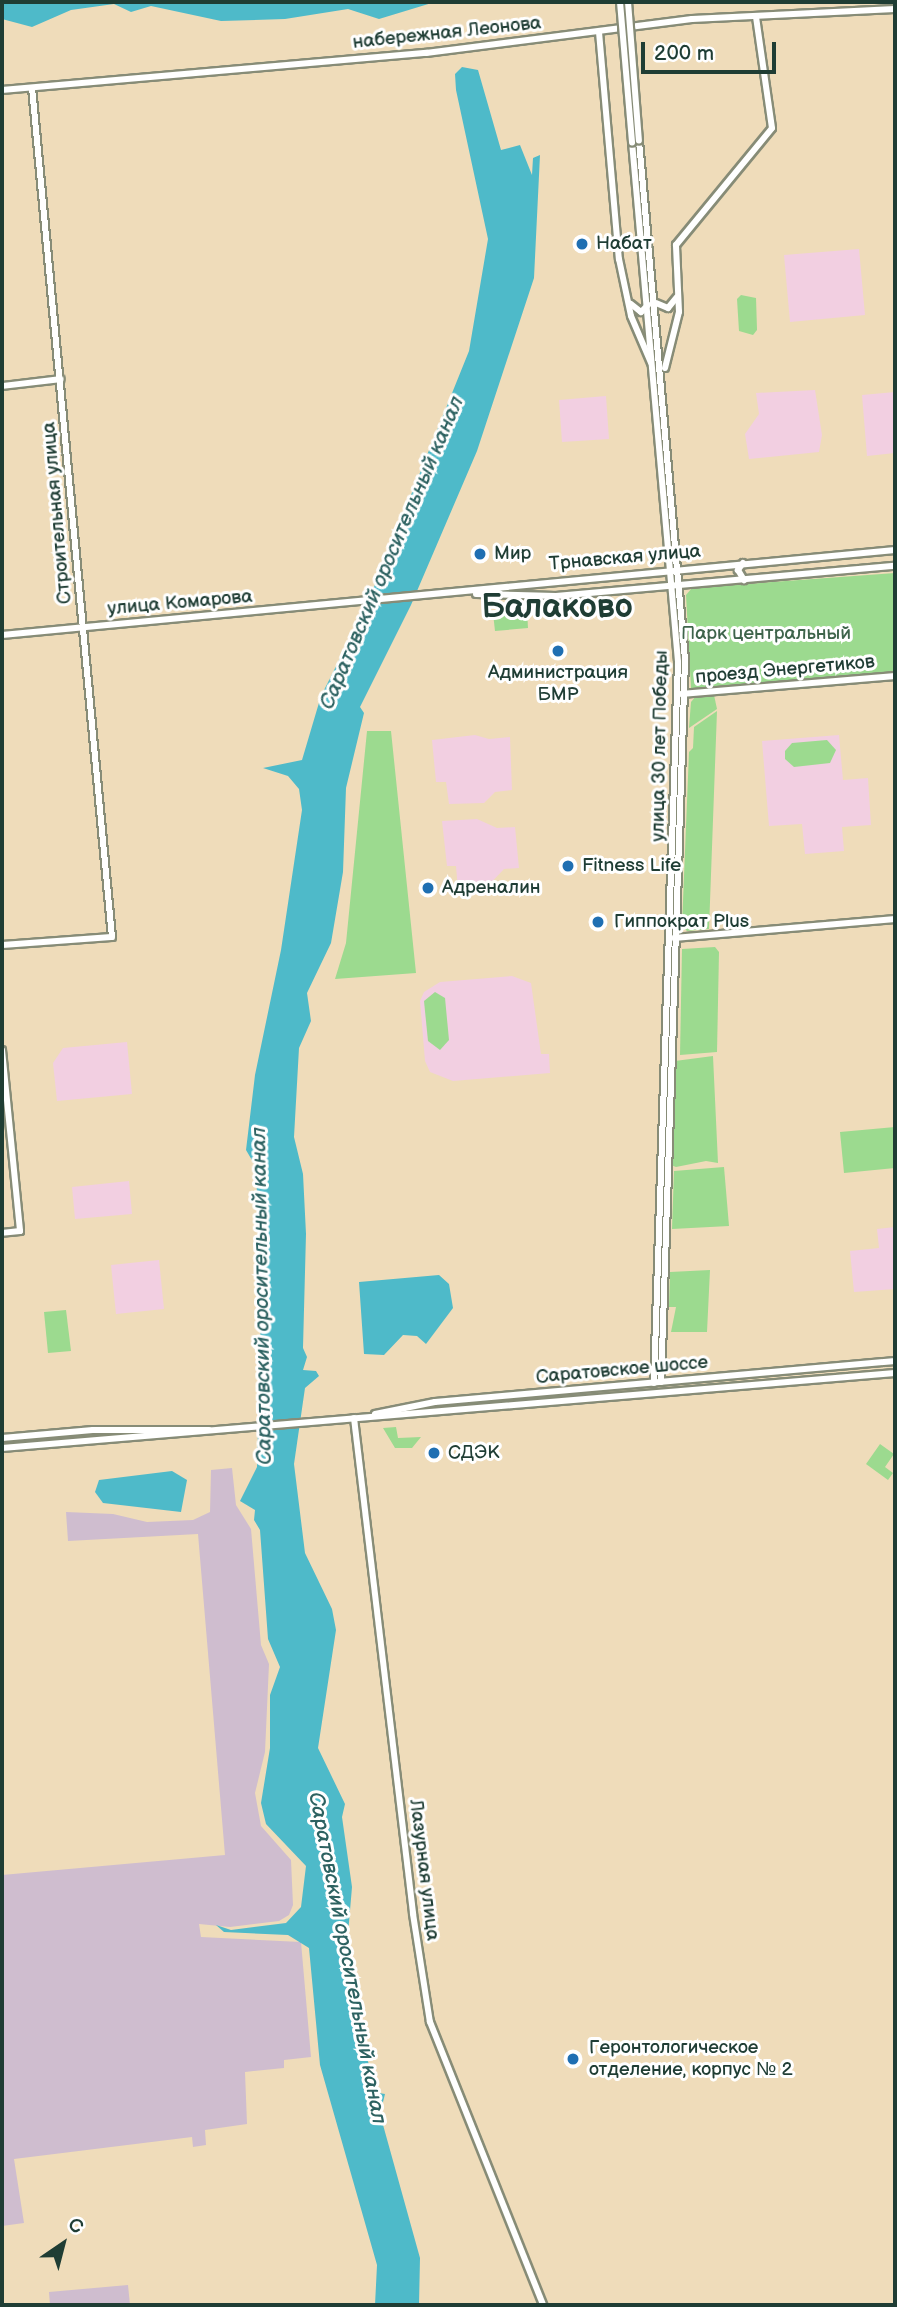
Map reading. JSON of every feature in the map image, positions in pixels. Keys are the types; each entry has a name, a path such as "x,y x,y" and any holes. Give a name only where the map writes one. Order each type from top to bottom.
{"main road":[{"path":"620,2 636,141"},
{"path":"628,2 636,141"},
{"name":"набережная Леонова","path":"2,90 426,53 692,19 895,9"},
{"path":"665,405 666,353 678,320 675,253 680,238 772,128 756,16"},
{"path":"599,32 611,208 628,300 654,374"},
{"name":"Строительная улица","path":"2,945 112,937 32,88"},
{"name":"улица 30 лет Победы","path":"636,141 652,303 654,374 677,586 681,694 658,1394"},
{"path":"628,300 638,311 652,303 668,308 677,295"},
{"path":"652,303 665,405 675,570"},
{"path":"2,386 61,379"},
{"name":"Трнавская улица","path":"439,594 526,583 895,550"},
{"path":"774,577 775,560"},
{"path":"743,563 738,570 744,580"},
{"name":"Трнавская улица","path":"439,594 527,596 677,586 895,566"},
{"path":"526,583 527,596"},
{"name":"улица Комарова","path":"2,635 439,594"},
{"name":"проезд Энергетиков","path":"681,694 895,676"},
{"path":"673,938 895,919"},
{"path":"2,1050 20,1231 2,1233"},
{"name":"Саратовское шоссе","path":"396,1413 435,1402 895,1361"},
{"path":"836,1366 837,1378"},
{"name":"Саратовское шоссе","path":"2,1448 895,1373"},
{"name":"Лазурная улица","path":"354,1418 413,1914 430,2022 543,2305"},
{"path":"125,1439 131,1436 129,1429"},
{"name":"Саратовское шоссе","path":"2,1438 129,1429 239,1430"}],"shaded area":[{"path":"859,249 865,315 790,322 784,255"},
{"path":"815,390 822,435 819,452 749,459 745,434 759,414 756,393"},
{"path":"895,392 895,453 867,456 862,395"},
{"path":"606,396 609,439 562,442 559,400"},
{"path":"475,735 489,739 510,737 512,790 495,792 484,803 449,804 446,782 436,782 432,740"},
{"path":"839,735 843,780 868,778 871,825 842,827 844,851 805,854 802,824 769,826 762,741"},
{"path":"477,819 497,828 515,827 519,868 504,869 486,888 458,890 456,866 447,866 442,821"},
{"path":"512,976 531,983 541,1054 549,1054 550,1073 453,1081 430,1072 425,1061 420,1001 424,992 440,982"},
{"path":"127,1042 132,1094 57,1101 53,1063 63,1048"},
{"path":"129,1181 132,1214 75,1219 72,1187"},
{"path":"895,1227 895,1289 854,1292 850,1251 879,1248 877,1229"},
{"path":"159,1260 164,1309 116,1314 111,1265"},
{"path":"232,1468 236,1505 251,1529 261,1645 269,1664 265,1752 255,1793 261,1826 291,1860 293,1905 289,1915 279,1921 230,1927 199,1924 201,1937 301,1942 311,2057 284,2060 284,2068 245,2072 247,2124 205,2130 206,2145 193,2147 192,2137 14,2159 24,2223 2,2226 2,1875 225,1855 198,1534 68,1541 66,1512 113,1514 147,1522 193,1520 210,1512 211,1470"},
{"path":"128,2285 130,2305 50,2305 49,2292"}],"green space":[{"path":"741,295 756,298 757,330 753,335 739,331 737,299"},
{"name":"Парк центральный","path":"895,573 895,674 697,691 691,688 686,595 692,588"},
{"path":"527,610 528,628 495,631 493,613"},
{"path":"714,695 717,709 689,728 691,702 696,696"},
{"path":"717,711 709,929 687,931 682,926 689,752 693,748 694,727"},
{"path":"367,731 391,731 416,973 335,979 346,943"},
{"path":"827,740 836,750 830,763 794,767 785,759 785,751 792,743"},
{"path":"715,947 719,952 717,1052 680,1055 682,949"},
{"path":"435,992 445,998 449,1040 440,1050 428,1041 424,1001"},
{"path":"713,1056 718,1163 706,1161 676,1167 671,1165 675,1061"},
{"path":"895,1127 895,1168 844,1173 840,1132"},
{"path":"724,1167 729,1226 672,1229 674,1171"},
{"path":"710,1270 707,1332 671,1332 676,1307 669,1307 670,1272"},
{"path":"66,1310 71,1351 48,1353 44,1312"},
{"path":"396,1427 398,1438 421,1437 412,1448 395,1448 383,1428"},
{"path":"880,1444 894,1454 885,1467 893,1473 888,1480 866,1464"}],"water":[{"path":"2,2 435,2 379,19 348,9 285,19 221,21 151,6 131,12 114,4 71,10 32,27 2,19"},
{"name":"Саратовский оросительный канал","path":"462,67 478,70 501,150 520,145 532,175 533,158 540,155 534,278 477,451 411,605 360,707 364,713 346,788 343,872 331,943 307,993 311,1021 299,1048 294,1137 303,1174 306,1234 303,1348 307,1357 303,1370 316,1371 319,1376 305,1388 294,1464 305,1553 332,1609 336,1630 318,1748 345,1804 342,1817 352,1887 348,1934 357,2030 379,2093 385,2094 380,2114 420,2258 419,2305 375,2305 377,2265 320,2065 309,1948 288,1935 224,1932 216,1925 231,1930 286,1923 301,1907 306,1866 266,1824 261,1803 270,1748 270,1695 280,1667 268,1639 260,1530 254,1520 255,1510 240,1501 257,1467 261,1310 256,1167 246,1150 255,1075 281,950 302,810 299,789 288,776 263,768 302,760 321,696 365,609 469,351 488,239 456,90 455,74"},
{"path":"439,1275 449,1284 453,1308 426,1344 417,1336 403,1335 384,1355 364,1354 359,1282"},
{"path":"172,1471 187,1480 181,1512 103,1503 95,1492 99,1480"}],"place":[{"name":"Набат","path":"582,244"},
{"name":"Мир","path":"480,554"},
{"name":"Администрация БМР","path":"558,651"},
{"name":"Fitness Life","path":"568,866"},
{"name":"Адреналин","path":"428,888"},
{"name":"Гиппократ Plus","path":"598,922"},
{"name":"СДЭК","path":"434,1453"},
{"name":"Геронтологическое отделение, корпус № 2","path":"573,2059"}],"district":[{"name":"Балаково","path":"557,608"}]}
